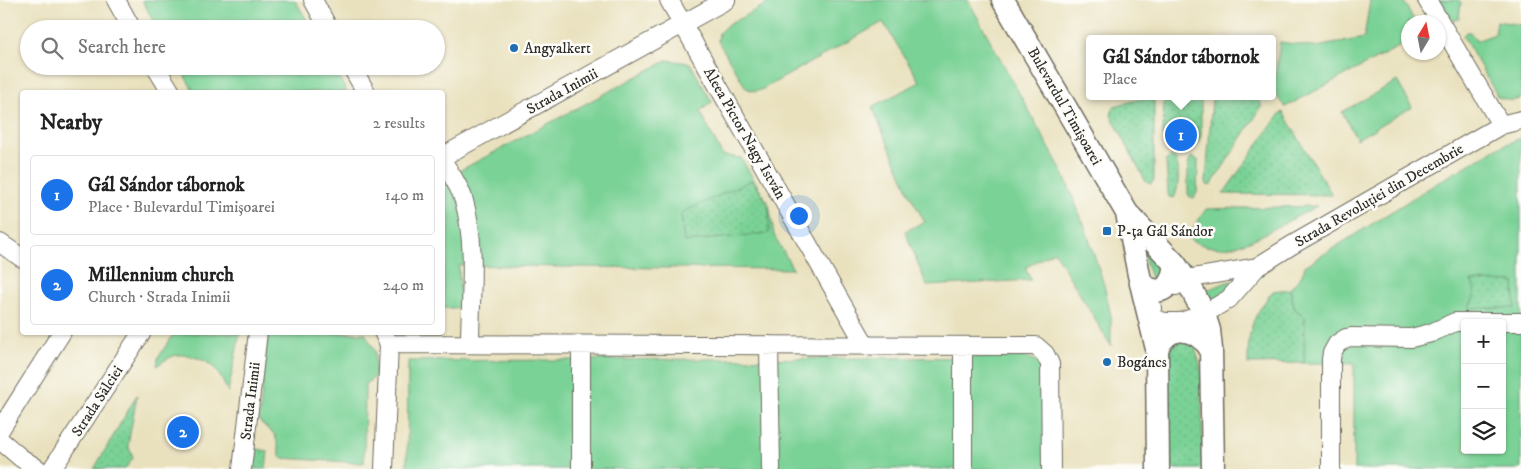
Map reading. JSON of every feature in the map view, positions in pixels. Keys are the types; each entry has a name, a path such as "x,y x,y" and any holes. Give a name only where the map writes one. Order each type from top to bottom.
{"street":[{"path":"116,0 127,20"},
{"path":"313,0 324,20"},
{"path":"669,0 682,24"},
{"name":"Strada Inimii","path":"445,156 726,0"},
{"name":"Bulevardul Timișoarei","path":"1003,0 1127,212 1180,272 1204,314 1209,330 1211,349 1213,469"},
{"path":"1427,0 1501,125"},
{"name":"Aleea Pictor Nagy István","path":"682,24 866,346"},
{"path":"161,75 170,90"},
{"path":"356,75 365,90"},
{"name":"Strada Revoluției din Decembrie","path":"1211,349 1218,320 1229,299 1257,267 1501,125 1521,120"},
{"path":"445,164 464,199 468,222 471,265 470,344"},
{"name":"Bulevardul Timișoarei","path":"1127,212 1141,284 1157,348 1158,469"},
{"path":"0,243 20,257"},
{"name":"Strada Revoluției din Decembrie","path":"1180,272 1257,267"},
{"path":"1141,284 1155,291 1165,289 1180,272"},
{"path":"1180,272 1157,300 1149,316 1156,321 1172,322 1191,319 1204,314"},
{"name":"Strada Revoluției din Decembrie","path":"1204,314 1229,299"},
{"path":"1331,469 1331,359 1334,348 1341,341 1351,337 1411,338 1431,333 1454,322 1521,322"},
{"path":"1157,348 1167,334 1181,330 1196,334 1205,340 1211,349"},
{"path":"0,430 60,335"},
{"name":"Strada Sălciei","path":"52,469 140,335"},
{"name":"Strada Inimii","path":"242,469 258,335"},
{"path":"384,469 386,338 470,344 1036,346 1045,354 1050,364 1051,469"},
{"path":"581,469 582,345"},
{"path":"769,345 771,469"},
{"path":"963,346 963,469"},
{"path":"0,440 21,458 38,469"}],"green space":[{"path":"142,0 295,0 307,20 153,20"},
{"path":"774,0 968,0 1062,171 1085,227 1104,285 1111,316 1111,346 1054,251 1025,268 1031,280 927,286 905,231 925,222 912,199 872,107 920,82 883,22 761,90 754,91 746,88 718,41 719,33 726,26"},
{"path":"1370,0 1403,0 1411,15 1401,15 1401,46 1285,107 1276,96 1276,71 1280,42 1316,47 1364,38"},
{"path":"1439,0 1459,0 1461,2 1459,18 1453,21"},
{"path":"1497,21 1521,25 1521,99 1511,101 1498,97 1463,36 1466,32 1470,32 1476,41 1495,34"},
{"path":"668,60 690,63 712,102 700,111 722,155 741,158 769,205 774,235 793,269 459,265 460,308 445,308 445,178"},
{"path":"184,75 338,75 346,90 193,90"},
{"path":"1397,81 1412,107 1357,139 1342,112"},
{"path":"1137,100 1154,100 1154,180 1151,184 1146,182 1111,115 1114,106"},
{"path":"1164,100 1201,100 1201,135 1197,145 1178,148 1169,143 1163,135"},
{"path":"1212,100 1258,100 1261,103 1261,108 1212,184 1208,186 1206,182"},
{"path":"1283,112 1332,195 1223,194 1279,115"},
{"path":"1521,138 1521,469 1354,469 1354,363 1304,363 1305,317 1294,308 1290,289 1302,275 1305,266 1437,183 1497,148"},
{"path":"1170,157 1175,158 1178,167 1178,184 1174,198 1169,197 1168,193 1166,161"},
{"path":"1191,157 1198,160 1197,193 1194,198 1189,196 1188,193 1188,165"},
{"path":"752,180 769,205 769,233 684,242 681,213"},
{"path":"1317,206 1256,238 1234,246 1212,247 1187,238 1206,209"},
{"path":"1135,228 1163,271 1162,280 1152,282"},
{"path":"1230,281 1232,282 1230,285 1213,303 1201,297 1204,291"},
{"path":"1471,281 1514,282 1515,308 1468,308 1474,294"},
{"path":"1290,289 1294,308 1305,317 1304,363 1248,364 1250,333 1255,317 1273,291"},
{"path":"173,335 240,335 228,392 216,370 201,359 178,355 170,357 157,366 158,358"},
{"path":"268,335 366,335 375,351 375,377 365,384 364,463 281,458 275,435 259,421"},
{"path":"1174,340 1194,344 1201,368 1203,469 1169,469 1167,363"},
{"path":"1026,357 1037,361 1045,371 1049,469 407,469 408,361"},
{"path":"137,395 128,445 133,458 125,469 94,469"},
{"path":"252,448 268,451 266,469 250,469"}],"place":[{"name":"Angyalkert","path":"514,48"},
{"name":"Gál Sándor tábornok","path":"1181,135"},
{"name":"P-ța Gál Sándor","path":"1107,231"},
{"name":"Bogáncs","path":"1107,362"},
{"name":"Millennium church","path":"183,432"}]}
